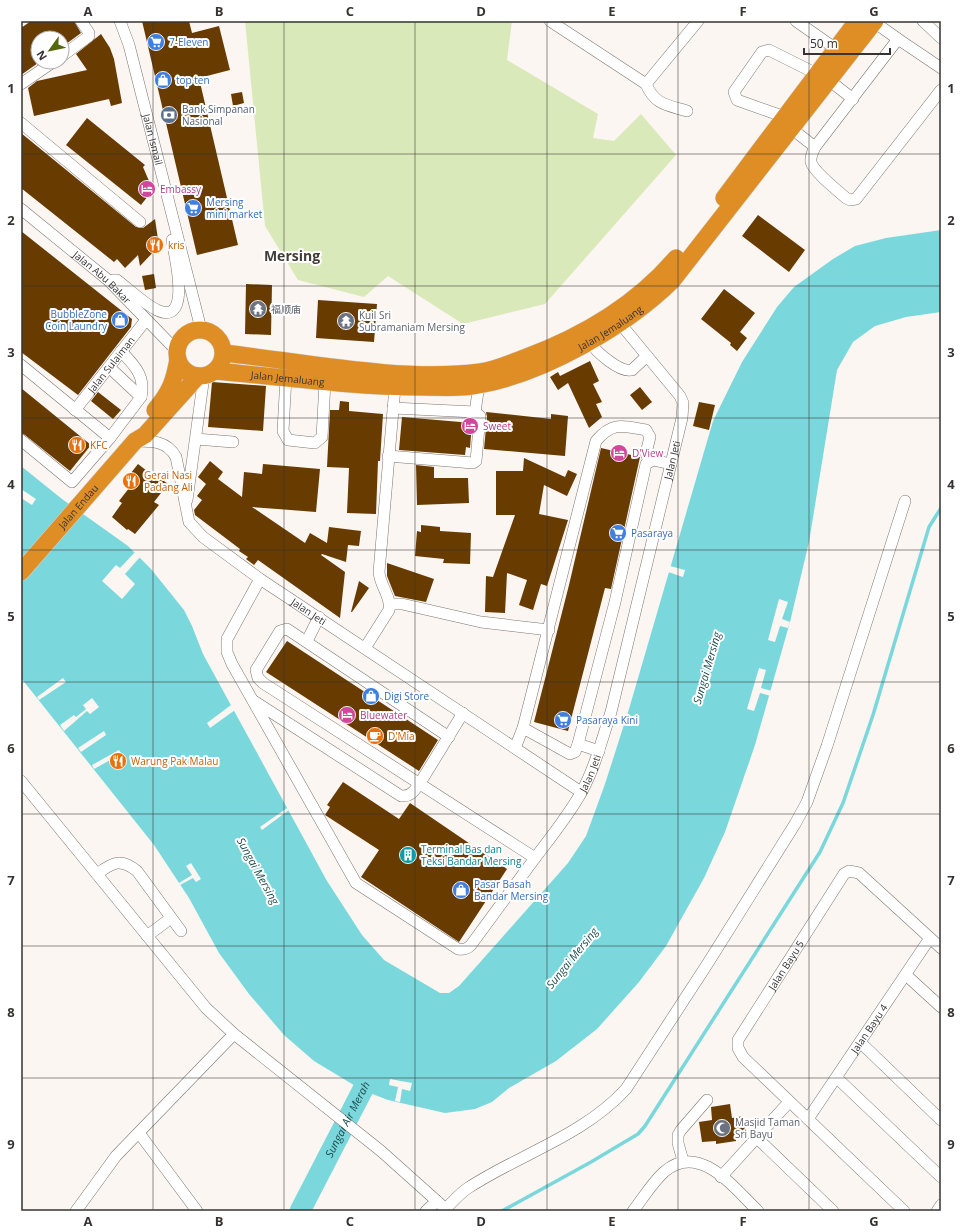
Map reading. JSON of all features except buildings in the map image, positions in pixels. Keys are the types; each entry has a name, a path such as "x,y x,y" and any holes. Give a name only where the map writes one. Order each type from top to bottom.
{"highway":[{"name":"Jalan Jemaluang","path":"824,78 836,49 857,21"},
{"name":"Jalan Jemaluang","path":"224,352 387,373 463,373 482,372 502,366 570,339 590,328 641,293 664,272 725,196 788,123 824,78 875,22"},
{"name":"Jalan Jemaluang","path":"206,374 286,377 325,382 395,387 444,388 479,385 540,365 590,342 649,302 672,281 788,123"},
{"path":"201,329 211,332 219,338 224,352 223,360 206,374 189,373 182,368 177,355 183,337 188,332 201,329"},
{"name":"Jalan Endau","path":"135,441 138,429 169,393 174,381 177,355"},
{"name":"Jalan Endau","path":"21,572 135,441 145,435 206,374"}],"street":[{"path":"70,50 89,36 89,33 81,21"},
{"name":"Jalan Ismail","path":"120,21 129,45 201,329"},
{"path":"550,21 646,84 654,99 662,104 687,111"},
{"path":"646,84 698,21"},
{"path":"796,21 836,49"},
{"path":"923,21 941,38"},
{"path":"875,22 941,68"},
{"path":"898,39 815,147 811,157 811,164 816,170 846,198 850,200 856,199 941,90"},
{"path":"815,147 788,123 737,100 735,97 734,92 762,52 769,50 824,78 853,99"},
{"path":"21,84 41,70"},
{"path":"21,123 140,222"},
{"path":"108,280 117,280 158,310 166,312 176,305 180,299 179,284 167,212 169,202"},
{"name":"Jalan Abu Bakar","path":"21,209 108,280 177,355"},
{"name":"Jalan Sulaiman","path":"75,410 146,320"},
{"name":"Jalan Jeti","path":"135,441 164,444 173,452 176,457 189,522 203,537 319,618 581,792 599,751 610,712 682,418 683,403 674,386 619,322"},
{"path":"590,342 596,350 623,370 632,370 647,356"},
{"path":"21,440 72,482 110,438 142,396 143,385 138,370 121,351"},
{"path":"21,365 110,438"},
{"path":"109,367 142,396"},
{"path":"186,512 206,374"},
{"path":"286,377 283,431 284,437 288,440 315,443 322,437 325,382"},
{"path":"476,412 479,385"},
{"path":"365,648 389,610 390,604 381,584 379,572 395,387"},
{"path":"388,456 473,463 476,461 480,416 476,412 393,408"},
{"path":"515,748 523,728 549,630 596,441 609,428 615,426 646,430 650,437 646,453 649,461"},
{"path":"196,439 234,442"},
{"path":"649,461 652,460 671,464"},
{"path":"523,728 570,754 575,752 615,602 646,464 649,461"},
{"path":"21,780 206,1008 234,1034 381,1151 447,1210 467,1189 571,1132 615,1101 626,1089 708,963 795,824 806,802 827,746 905,501"},
{"path":"260,578 227,639 227,652 356,883 458,949 467,949 560,826 581,792"},
{"path":"390,604 402,604 481,622 549,630"},
{"path":"307,641 319,618"},
{"path":"449,737 287,629 280,631 256,670 258,678 263,683 535,858"},
{"path":"252,699 401,796 410,795 420,783 463,713"},
{"path":"578,744 599,751"},
{"path":"97,874 115,864 122,862 129,864 137,871 181,931"},
{"name":"Jalan Bayu 5","path":"789,1102 743,1056 738,1048 738,1040 844,874 849,871 859,873 930,938"},
{"path":"147,936 171,918"},
{"path":"930,938 941,948"},
{"name":"Jalan Bayu 4","path":"808,1119 930,938"},
{"path":"906,975 941,1007"},
{"path":"76,1211 116,1156 234,1034"},
{"path":"860,1043 941,1120"},
{"path":"837,1078 941,1177"},
{"path":"684,1161 678,1135 707,1100"},
{"path":"721,1177 789,1102 904,1211"},
{"path":"139,1133 196,1211"},
{"path":"757,1138 833,1211"},
{"path":"633,1211 663,1173 673,1165 684,1161 694,1161 707,1166 758,1211"},
{"path":"426,1211 437,1201"},
{"path":"937,1211 941,1205"}],"green space":[{"path":"245,21 512,21 507,60 598,114 593,138 614,141 641,114 676,155 545,304 463,324 388,276 364,297 298,280 265,226"}],"water":[{"name":"Sungai Mersing","path":"941,230 941,312 906,317 875,326 853,342 837,370 809,542 790,622 755,745 725,832 704,878 666,946 639,982 597,1029 556,1061 509,1088 492,1102 475,1109 445,1113 388,1100 362,1090 314,1061 284,1035 249,994 219,953 189,898 154,845 21,678 21,466 62,499 128,546 151,569 184,610 203,654 327,881 362,935 384,960 440,993 449,993 459,986 568,863 586,836 605,784 629,709 713,421 742,362 777,307 794,287 833,259 855,246 886,238"}],"pier":[{"path":"21,489 36,499 32,505 21,498"},
{"path":"136,551 141,556 125,574 135,584 122,599 102,581 116,565 120,568"},
{"path":"670,566 685,570 683,577 668,572"},
{"path":"779,599 788,602 782,619 790,622 788,628 780,626 775,642 768,640"},
{"path":"759,668 766,670 761,688 772,691 771,696 760,693 754,711 747,709"},
{"path":"63,678 66,682 39,700 37,697"},
{"path":"92,698 99,707 90,714 87,711 64,731 60,725 74,715 76,717 86,709 83,705"},
{"path":"231,705 235,710 210,728 207,723"},
{"path":"104,731 106,735 81,752 78,748"},
{"path":"119,750 121,754 94,769 92,765"},
{"path":"287,808 289,810 262,830 260,827"},
{"path":"191,863 201,879 196,882 193,878 180,885 179,883 192,875 186,866"},
{"path":"390,1079 412,1083 410,1091 402,1089 400,1102 395,1101 398,1087 389,1085"}],"waterway":[{"path":"502,1211 591,1162 638,1134 645,1126 820,852 843,803 873,715 929,527 941,508"},
{"name":"Sungai Air Merah","path":"300,1211 375,1066"}],"place":[{"name":"7-Eleven","path":"156,42"},
{"name":"top ten","path":"163,80"},
{"name":"Bank Simpanan Nasional","path":"169,115"},
{"name":"Embassy","path":"147,189"},
{"name":"Mersing mini market","path":"193,208"},
{"name":"kris","path":"155,245"},
{"name":"福顺庙","path":"258,309"},
{"name":"BubbleZone Coin Laundry","path":"120,320"},
{"name":"Kuil Sri Subramaniam Mersing","path":"346,321"},
{"name":"Sweet","path":"470,426"},
{"name":"KFC","path":"77,445"},
{"name":"D'View","path":"619,453"},
{"name":"Gerai Nasi Padang Ali","path":"131,481"},
{"name":"Pasaraya","path":"618,533"},
{"name":"Digi Store","path":"371,696"},
{"name":"Bluewater","path":"347,715"},
{"name":"Pasaraya Kini","path":"563,720"},
{"name":"D'Mia","path":"375,736"},
{"name":"Warung Pak Malau","path":"118,761"},
{"name":"Terminal Bas dan Teksi Bandar Mersing","path":"408,855"},
{"name":"Pasar Basah Bandar Mersing","path":"461,890"},
{"name":"Masjid Taman Sri Bayu","path":"722,1128"}],"district":[{"name":"Mersing","path":"292,256"}]}
